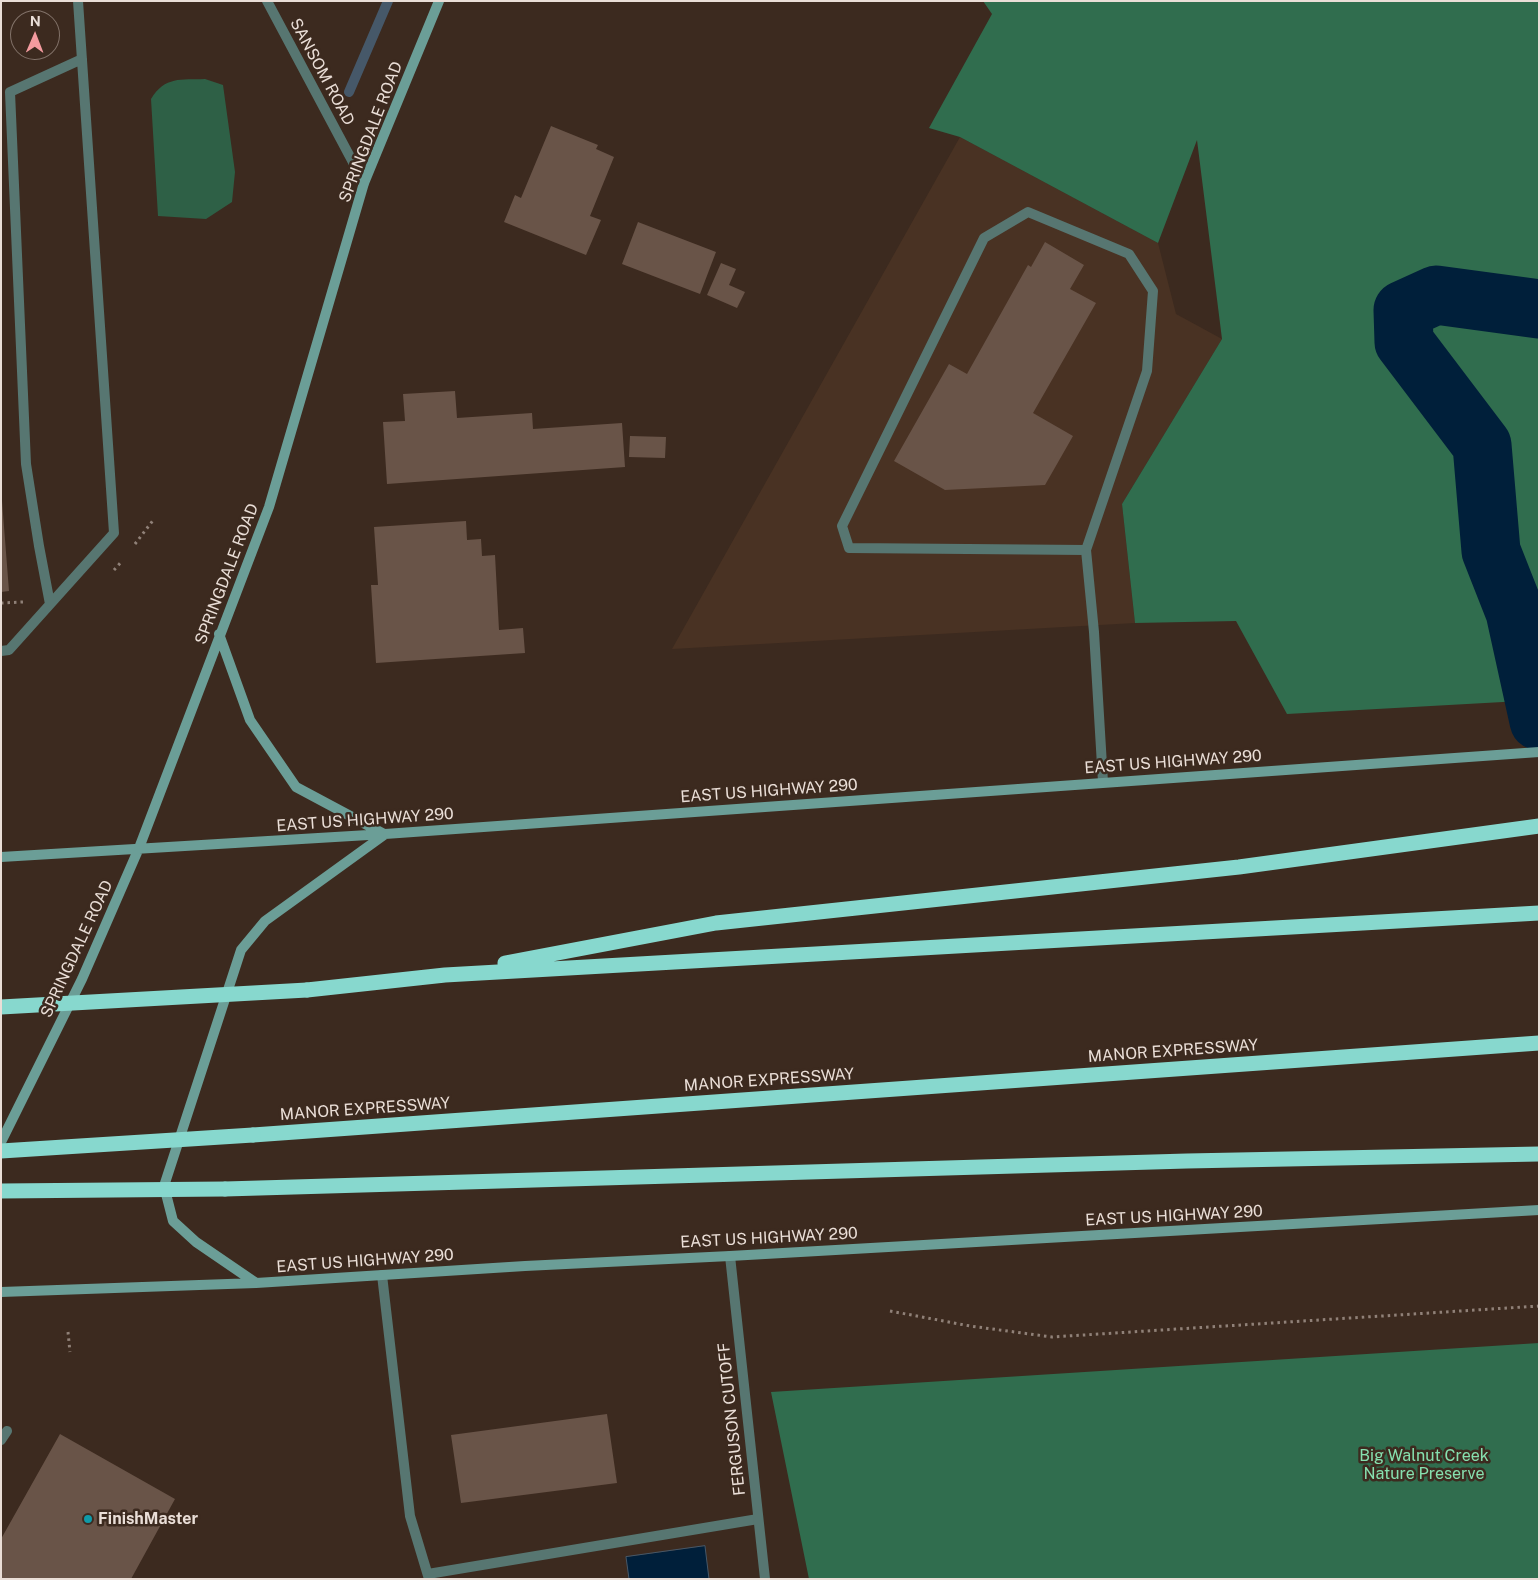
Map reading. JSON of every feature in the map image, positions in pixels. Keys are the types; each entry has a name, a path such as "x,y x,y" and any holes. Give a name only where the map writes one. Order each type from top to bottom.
{"highway":[{"path":"445,975 716,923 1239,866 1539,826"},
{"path":"1,1007 307,990 445,975 1539,913"},
{"name":"MANOR EXPRESSWAY","path":"1,1151 253,1135 1539,1043"},
{"path":"1,1191 225,1189 1437,1155 1539,1154"}],"main road":[{"name":"SPRINGDALE ROAD","path":"1,1142 82,979 139,848 269,507 364,183 439,1"},
{"path":"219,634 250,720 296,787 385,834 265,921 241,950 164,1186 173,1221 196,1242 256,1283"},
{"name":"EAST US HIGHWAY 290","path":"1,858 385,834 1539,752"},
{"name":"EAST US HIGHWAY 290","path":"1,1292 256,1283 1539,1210"}],"street":[{"path":"1,651 9,650 114,533 78,1"},
{"name":"SANSOM ROAD","path":"267,1 364,183"},
{"path":"50,604 26,464 10,92 82,59"},
{"path":"1086,550 849,548 842,526 984,238 1028,212 1129,254 1153,291 1147,371 1086,550 1094,632 1103,782"},
{"name":"FERGUSON CUTOFF","path":"730,1256 765,1579"},
{"path":"382,1275 410,1516 428,1576 758,1519"},
{"path":"1,1440 7,1431"}],"path":[{"path":"1,603 24,602"},
{"path":"890,1311 970,1326 1052,1337 1539,1306"},
{"path":"68,1332 70,1352"}],"shaded area":[{"path":"960,137 1158,243 1176,314 1222,339 1122,504 1135,623 672,649"}],"green space":[{"path":"983,1 1539,1 1539,700 1287,714 1236,621 1135,623 1122,504 1222,339 1197,140 1158,243 960,137 929,128 992,14"},
{"path":"205,79 223,85 235,172 232,202 206,219 158,216 151,99 162,86 168,83 181,80"},
{"name":"Big Walnut Creek Nature Preserve","path":"1539,1343 1539,1579 809,1579 771,1392"}],"water":[{"path":"705,1546 709,1579 629,1579 626,1557"}],"building":[{"path":"551,126 598,145 596,149 614,157 590,216 601,220 586,255 504,222 515,195 521,198"},
{"path":"638,222 716,252 700,294 622,264"},
{"path":"1045,242 1084,265 1070,289 1096,303 1033,413 1073,436 1045,485 945,490 894,461 949,364 967,374 1028,265 1031,267"},
{"path":"721,263 736,269 729,285 745,292 737,308 707,295"},
{"path":"455,391 457,418 532,413 533,429 622,423 625,467 387,484 383,422 405,421 403,394"},
{"path":"630,436 666,437 665,458 629,457"},
{"path":"1,488 9,591 1,592"},
{"path":"466,521 467,540 481,539 482,556 495,555 499,630 523,628 525,653 376,663 371,585 378,585 374,527"},
{"path":"607,1414 617,1483 461,1503 451,1435"},
{"name":"FinishMaster","path":"60,1434 175,1499 131,1579 1,1579 1,1539"}],"waterway":[{"path":"349,92 388,1"},
{"path":"1539,309 1436,295 1403,310 1404,342 1482,445 1491,551 1515,612 1539,721"}],"place":[{"name":"FinishMaster","path":"88,1519"}]}
